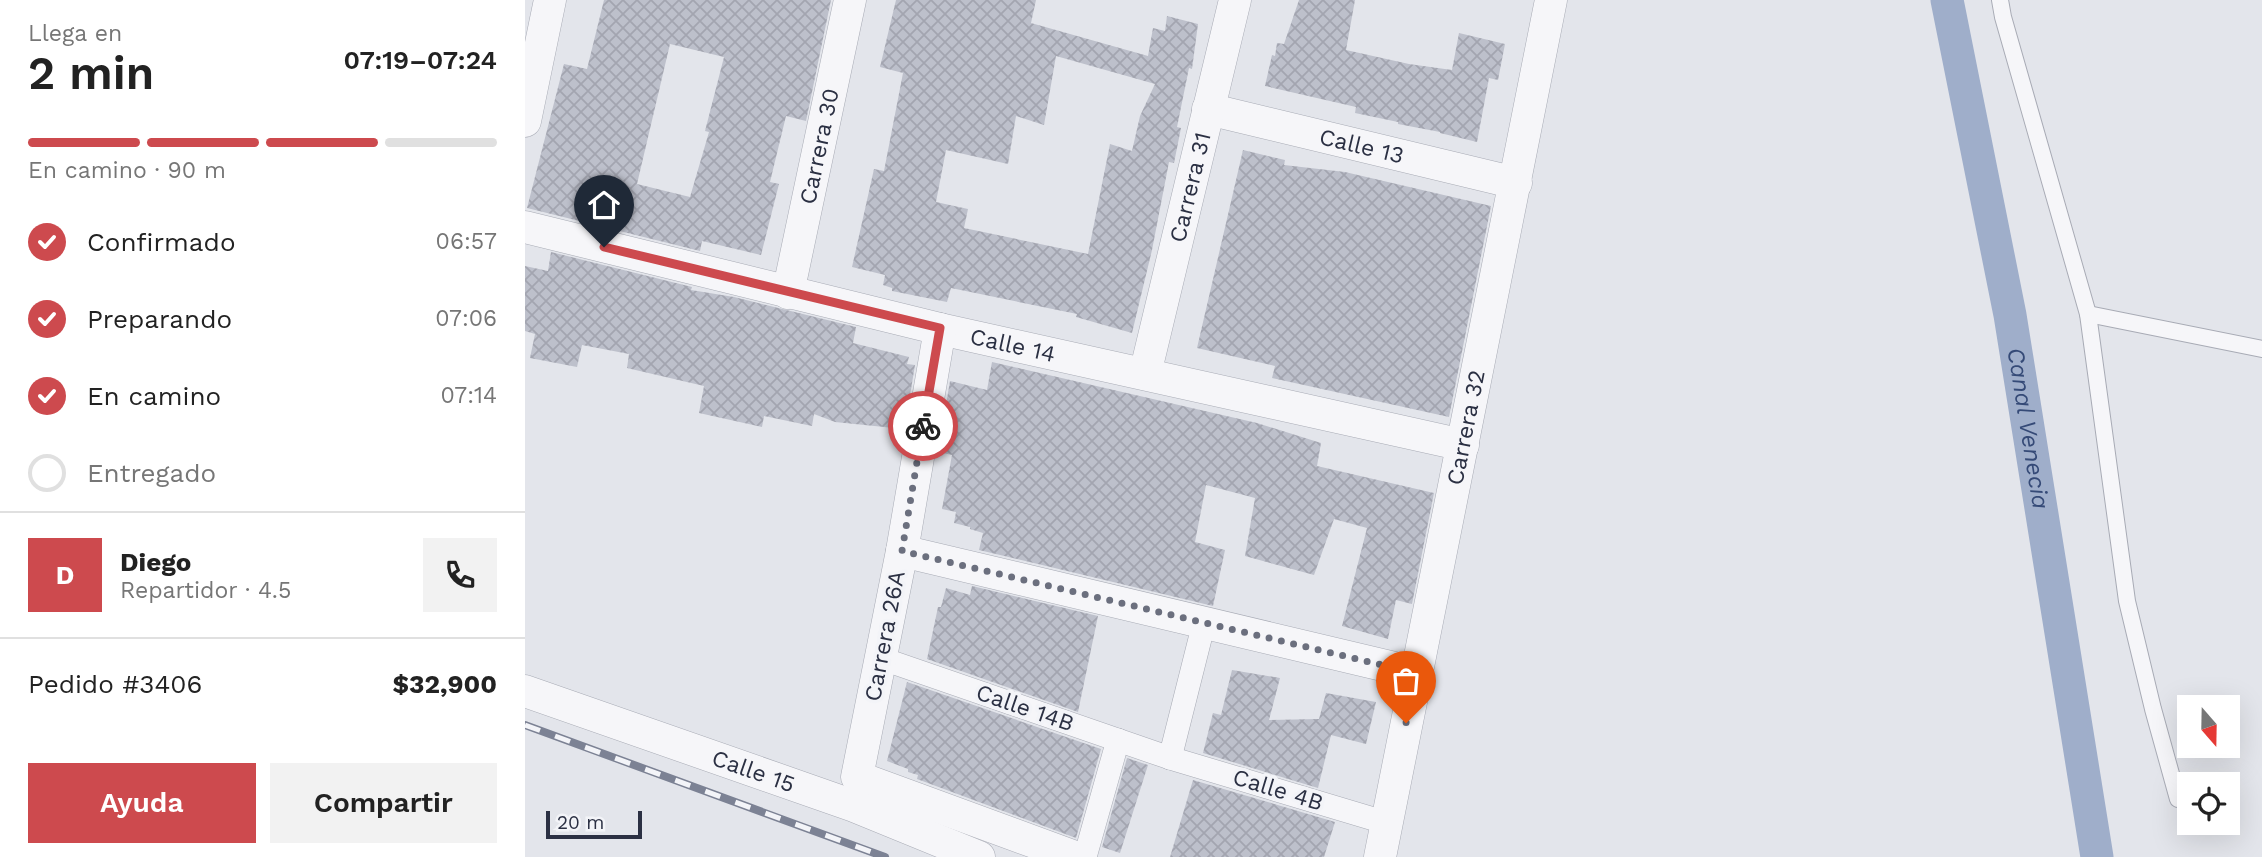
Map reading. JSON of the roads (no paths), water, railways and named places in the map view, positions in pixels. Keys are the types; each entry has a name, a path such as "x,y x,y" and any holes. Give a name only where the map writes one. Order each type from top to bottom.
{"street":[{"path":"525,121 550,0"},
{"name":"Carrera 30","path":"788,293 850,0"},
{"name":"Carrera 31","path":"1145,374 1235,0"},
{"name":"Carrera 32","path":"1380,857 1551,0"},
{"name":"Calle 13","path":"1208,109 1516,183"},
{"name":"Calle 14","path":"525,227 788,293 1463,445"},
{"name":"Carrera 26A","path":"940,328 902,551 857,777 1075,857"},
{"path":"902,551 1416,673"},
{"path":"1170,758 1204,623"},
{"name":"Calle 14B","path":"880,657 1170,758"},
{"name":"Calle 15","path":"525,691 855,806 979,857"},
{"path":"1085,857 1118,740"},
{"name":"Calle 4B","path":"1170,758 1387,823"}],"lane":[{"path":"2000,0 2088,314 2127,601 2177,795"},
{"path":"2088,314 2262,349"}],"waterway":[{"name":"Canal Venecia","path":"1947,0 2010,315 2097,857"}],"railway":[{"path":"525,725 885,857"}]}
